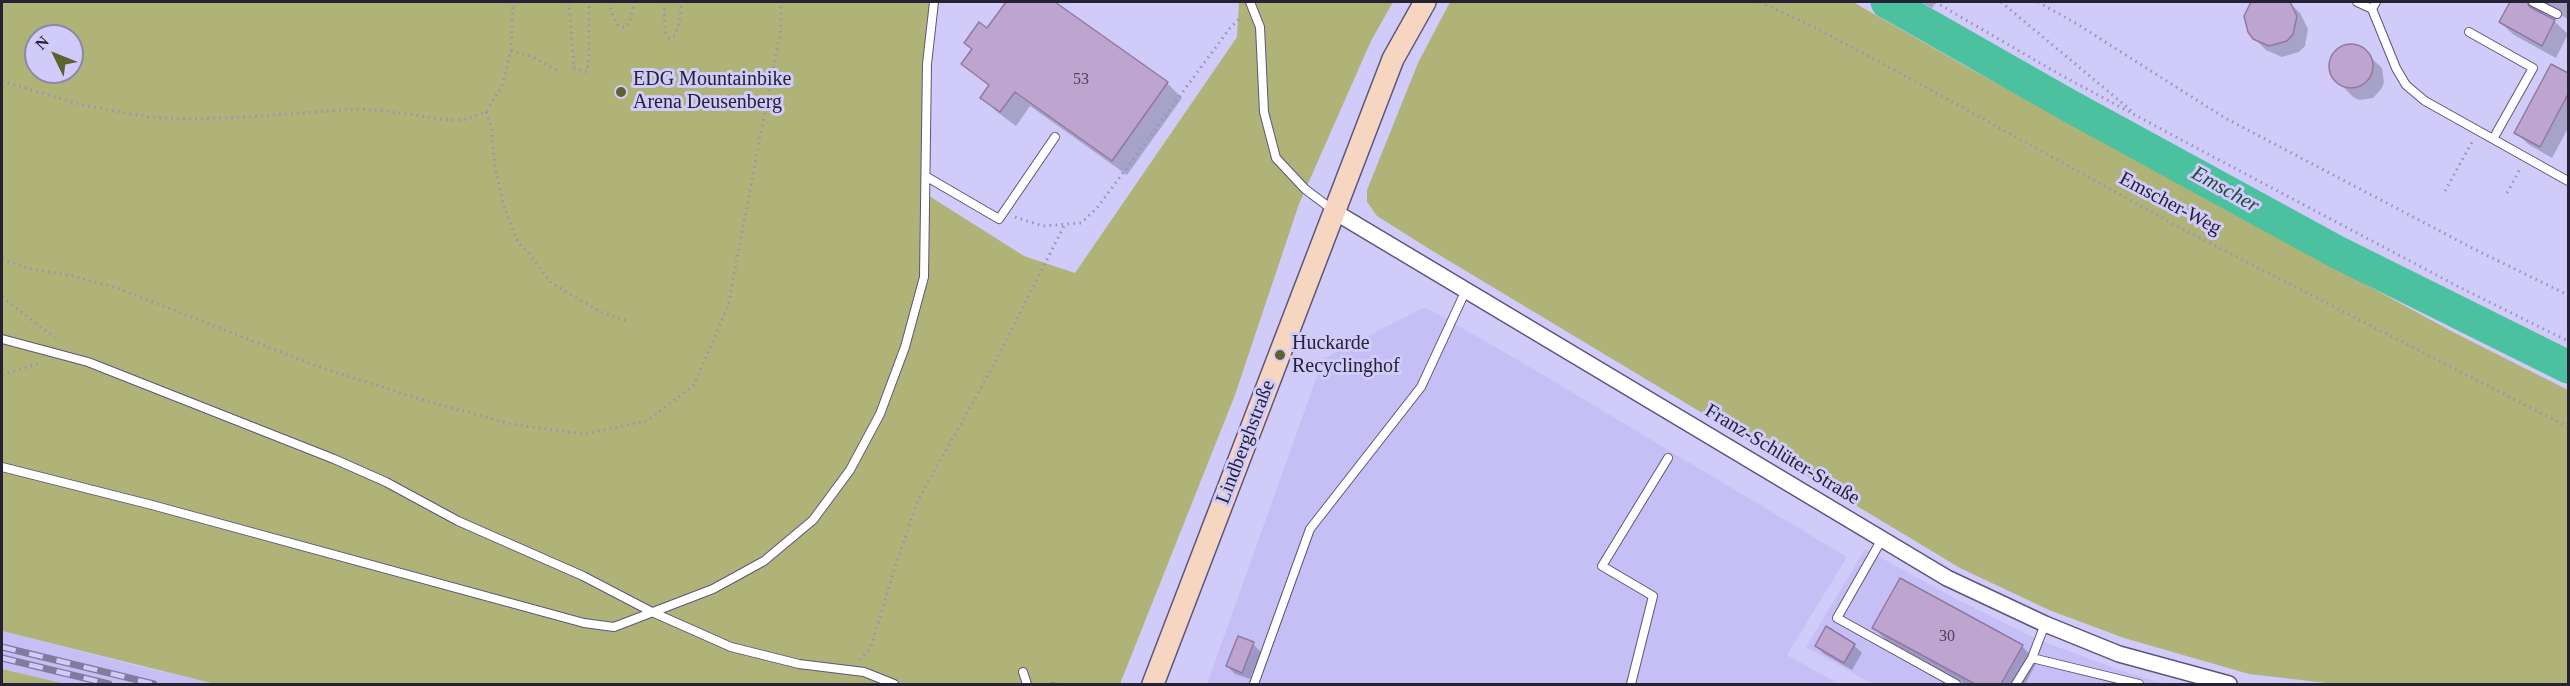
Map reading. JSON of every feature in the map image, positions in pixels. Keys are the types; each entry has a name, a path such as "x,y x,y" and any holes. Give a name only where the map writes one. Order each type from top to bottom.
{"main road":[{"name":"Lindberghstraße","path":"1153,684 1393,59 1425,2"}],"street":[{"name":"Franz-Schlüter-Straße","path":"1335,212 1947,578 2045,624 2119,654 2229,684"}],"lane":[{"path":"2,467 152,505 584,623 614,627 713,589 764,561 813,520 850,470 880,414 905,347 924,277 927,64 934,2"},
{"path":"2357,2 2372,9 2396,68 2406,85 2425,101 2568,181"},
{"path":"2372,9 2376,2"},
{"path":"2533,2 2557,14"},
{"path":"1251,4 1260,27 1264,112 1276,158 1305,189 1335,212"},
{"path":"2469,32 2533,68 2493,139"},
{"path":"927,177 999,219 1055,137"},
{"path":"1254,684 1310,529 1421,387 1466,290"},
{"path":"2,339 116,372 386,482 458,521 583,576 652,612 731,647 799,664 864,672 894,684"},
{"path":"1631,684 1653,596 1602,566 1668,458"},
{"path":"1882,539 1837,618 1956,684"},
{"path":"2016,684 2032,658 2045,624"},
{"path":"2032,658 2139,684"},
{"path":"1023,672 1027,684"}],"path":[{"path":"2,81 82,105 148,117 187,119 247,117 355,109 463,120 486,112 502,86 511,51 513,2"},
{"path":"568,2 574,68 587,72 589,2"},
{"path":"609,2 612,17 625,28 630,21 635,2"},
{"path":"664,2 665,32 669,38 675,35 679,24 682,2"},
{"path":"2,259 27,268 73,276 117,288 322,368 430,402 511,424 584,434 647,422 694,385 728,306 781,28 781,2"},
{"name":"Emscher-Weg","path":"1760,2 1816,28 2178,226 2568,427"},
{"path":"1935,2 2059,74 2139,117 2461,288 2568,341"},
{"path":"2001,2 2139,117"},
{"path":"2038,2 2077,24 2225,118 2568,295"},
{"path":"1003,213 1043,226 1081,223 1097,208 1230,28 1251,4"},
{"path":"511,51 531,56 558,70"},
{"path":"486,112 491,126 495,168 505,209 518,243 528,252 551,283 601,312 627,321"},
{"path":"2445,191 2478,130"},
{"path":"2507,193 2527,158"},
{"path":"851,670 871,647 918,500 991,370 1065,224"},
{"path":"2,297 59,342"},
{"path":"2,375 65,356"}],"shaded area":[{"path":"1425,307 1518,360 1847,557 1787,655 1839,684 1207,684 1323,359"},
{"path":"1865,549 1958,600 2039,640 2125,672 2165,684 1873,684 1806,647"},
{"path":"2,631 215,684 66,684 2,669"}],"green space":[{"path":"2,2 934,2 927,64 926,194 1024,256 1075,273 1237,37 1239,2 1393,2 1371,41 1299,204 1235,395 1120,684 215,684 2,631"},
{"path":"1450,2 1853,2 1967,67 2451,331 2568,390 2568,684 2335,684 2249,674 2124,638 2049,610 1960,568 1431,250 1377,216 1367,202 1367,190 1418,63"},
{"path":"2,669 66,684 2,684"}],"building":[{"path":"1006,2 1055,2 1168,82 1112,161 1015,92 1000,112 980,98 989,85 961,64 972,49 964,43 979,22 987,28"},
{"path":"2251,2 2290,2 2297,16 2293,34 2287,41 2269,46 2253,39 2248,32 2244,16"},
{"path":"2510,2 2527,2 2530,7 2555,20 2542,46 2499,22"},
{"path":"2351,44 2360,45 2367,50 2372,57 2372,75 2367,82 2360,87 2351,88 2342,87 2335,82 2330,75 2329,66 2330,57 2335,50 2342,45"},
{"path":"2551,64 2568,73 2568,94 2540,147 2514,133"},
{"path":"1900,578 2023,645 2001,684 1975,684 1872,628"},
{"path":"1826,626 1855,644 1844,663 1815,646"},
{"path":"1238,636 1254,642 1242,673 1226,666"}],"waterway":[{"name":"Emscher","path":"1887,2 2068,105 2335,251 2568,367"}],"railway":[{"path":"2,647 154,684"},
{"path":"2,658 109,684"}],"place":[{"name":"EDG Mountainbike Arena Deusenberg","path":"621,92"},
{"name":"Huckarde Recyclinghof","path":"1280,355"}]}
